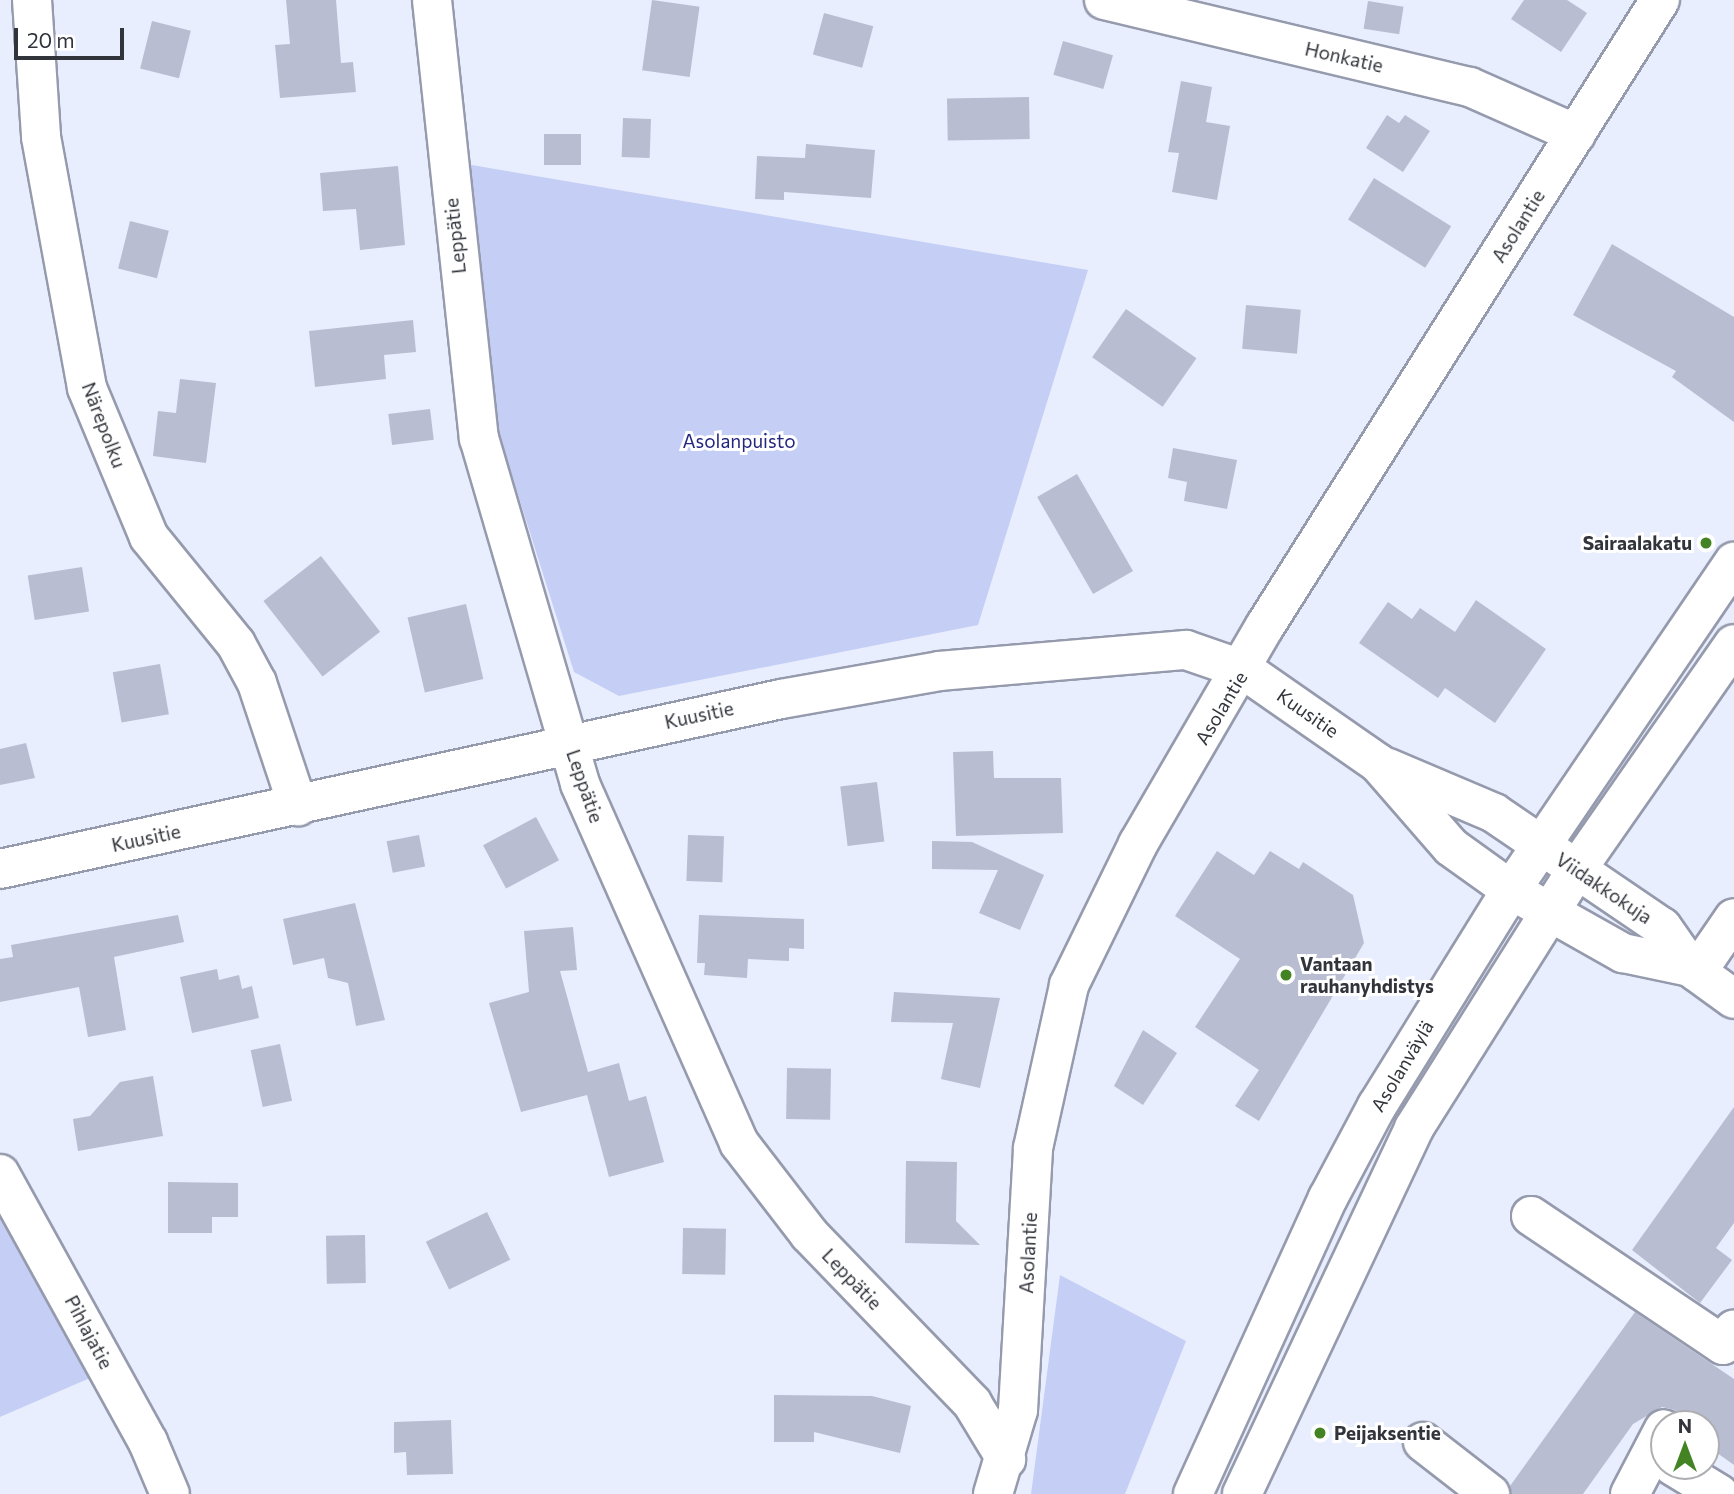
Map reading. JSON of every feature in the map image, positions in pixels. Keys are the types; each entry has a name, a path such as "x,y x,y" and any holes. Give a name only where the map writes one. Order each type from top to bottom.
{"street":[{"name":"Närepolku","path":"32,0 41,137 87,388 149,537 236,644 257,683 298,806"},
{"name":"Leppätie","path":"432,0 479,438 580,784 655,960 739,1143 809,1234 972,1403 999,1477"},
{"name":"Honkatie","path":"1104,0 1470,87 1576,134"},
{"name":"Asolantie","path":"999,1477 1018,1410 1034,1148 1069,985 1138,844 1244,670 1265,626 1660,0"},
{"name":"Asolanväylä","path":"1193,1494 1328,1198 1511,890 1734,562"},
{"path":"1242,1494 1408,1139 1577,869 1734,644"},
{"name":"Kuusitie","path":"0,869 298,806 569,742 939,671 1080,655 1186,650 1244,670 1378,764 1494,813 1541,845"},
{"name":"Kuusitie","path":"1378,764 1451,847 1549,914"},
{"name":"Viidakkokuja","path":"1541,845 1662,927 1693,970 1734,999"},
{"name":"Viidakkokuja","path":"1549,914 1639,960 1693,970"},
{"path":"1693,970 1734,918"},
{"name":"Pihlajatie","path":"0,1174 148,1442 170,1494"},
{"path":"1531,1216 1723,1345 1732,1338"},
{"path":"1423,1442 1490,1494"},
{"path":"1630,1494 1650,1464"},
{"path":"1705,1480 1719,1494"}],"green space":[{"name":"Asolanpuisto","path":"466,164 1088,270 978,625 619,696 574,672 489,403"},
{"path":"0,1214 90,1378 0,1417"},
{"path":"1060,1275 1186,1341 1125,1494 1031,1494"}],"building":[{"path":"286,0 336,0 341,63 353,62 356,92 280,98 275,45 290,44"},
{"path":"652,0 700,7 690,77 642,70"},
{"path":"1524,0 1567,0 1587,13 1561,52 1511,19"},
{"path":"1368,1 1404,7 1399,34 1364,29"},
{"path":"824,13 873,26 862,68 813,55"},
{"path":"152,21 191,31 179,78 140,69"},
{"path":"1063,41 1113,55 1103,89 1053,75"},
{"path":"1181,81 1212,87 1206,122 1230,126 1217,200 1172,192 1179,153 1168,152"},
{"path":"1029,97 1030,139 948,140 947,98"},
{"path":"1387,115 1399,123 1405,115 1430,131 1403,172 1366,148"},
{"path":"623,118 651,119 650,158 622,157"},
{"path":"544,134 581,134 581,165 544,165"},
{"path":"806,144 875,150 871,198 784,192 784,200 755,199 757,156 805,158"},
{"path":"398,166 405,245 360,250 356,209 323,211 320,173"},
{"path":"1374,178 1451,226 1425,268 1348,220"},
{"path":"130,221 169,231 157,278 118,269"},
{"path":"1612,244 1734,317 1734,422 1672,377 1676,371 1573,315"},
{"path":"1246,305 1301,310 1297,354 1242,349"},
{"path":"1126,309 1196,358 1163,407 1092,357"},
{"path":"413,320 416,352 384,355 386,379 315,387 309,331"},
{"path":"180,379 216,383 206,463 153,456 158,411 176,413"},
{"path":"430,409 434,440 392,445 388,414"},
{"path":"1173,448 1237,460 1227,509 1184,501 1187,482 1168,478"},
{"path":"1077,474 1133,571 1093,594 1037,497"},
{"path":"321,556 380,632 323,677 263,601"},
{"path":"82,567 89,611 35,620 28,576"},
{"path":"1476,600 1546,649 1495,723 1445,688 1438,698 1359,643 1388,602 1412,619 1420,608 1455,632"},
{"path":"466,604 483,679 425,693 408,617"},
{"path":"160,664 169,714 122,723 113,672"},
{"path":"26,743 35,778 0,785 0,749"},
{"path":"993,751 994,778 1061,778 1063,833 956,836 953,752"},
{"path":"877,782 884,842 848,846 840,787"},
{"path":"536,817 559,860 506,888 483,845"},
{"path":"419,835 425,866 393,873 387,841"},
{"path":"688,835 724,836 722,882 686,881"},
{"path":"932,841 972,842 1044,875 1020,930 979,913 998,870 932,869"},
{"name":"Vantaan rauhanyhdistys","path":"1217,851 1254,875 1270,851 1299,869 1303,862 1353,895 1364,943 1259,1121 1235,1106 1259,1070 1195,1027 1240,959 1175,916"},
{"path":"355,903 385,1020 356,1026 348,983 328,978 324,958 293,965 283,919"},
{"path":"178,915 184,942 114,957 126,1030 88,1037 79,987 0,1002 0,959 13,957 11,945"},
{"path":"699,915 804,919 804,949 789,948 789,961 748,959 747,978 704,975 705,963 697,963"},
{"path":"573,927 577,970 560,971 588,1072 619,1063 629,1101 646,1096 664,1162 609,1177 587,1095 521,1112 489,1003 529,992 524,931"},
{"path":"217,969 219,980 239,975 242,989 252,986 259,1018 192,1033 180,977"},
{"path":"894,992 1000,998 980,1088 941,1079 953,1023 891,1022"},
{"path":"1143,1030 1177,1053 1143,1105 1114,1086"},
{"path":"280,1044 292,1101 263,1107 251,1050"},
{"path":"787,1068 831,1069 830,1120 786,1119"},
{"path":"153,1076 163,1136 78,1151 73,1119 90,1116 120,1082"},
{"path":"1734,1107 1734,1223 1716,1248 1732,1260 1700,1303 1632,1250"},
{"path":"906,1161 957,1162 956,1221 980,1245 905,1243"},
{"path":"168,1182 238,1183 238,1217 212,1217 212,1233 168,1233"},
{"path":"487,1212 510,1260 449,1289 426,1242"},
{"path":"683,1228 726,1229 725,1275 682,1274"},
{"path":"365,1235 366,1283 327,1284 326,1236"},
{"path":"1635,1312 1734,1379 1734,1465 1720,1455 1720,1410 1675,1410 1662,1407 1650,1410 1650,1414 1633,1424 1583,1494 1511,1494 1510,1486"},
{"path":"774,1395 872,1396 911,1406 900,1453 814,1432 814,1442 774,1442"},
{"path":"451,1420 453,1474 407,1475 406,1452 394,1453 394,1422"}],"place":[{"name":"Sairaalakatu","path":"1706,543"},
{"name":"Vantaan rauhanyhdistys","path":"1286,975"},
{"name":"Peijaksentie","path":"1320,1433"}]}
